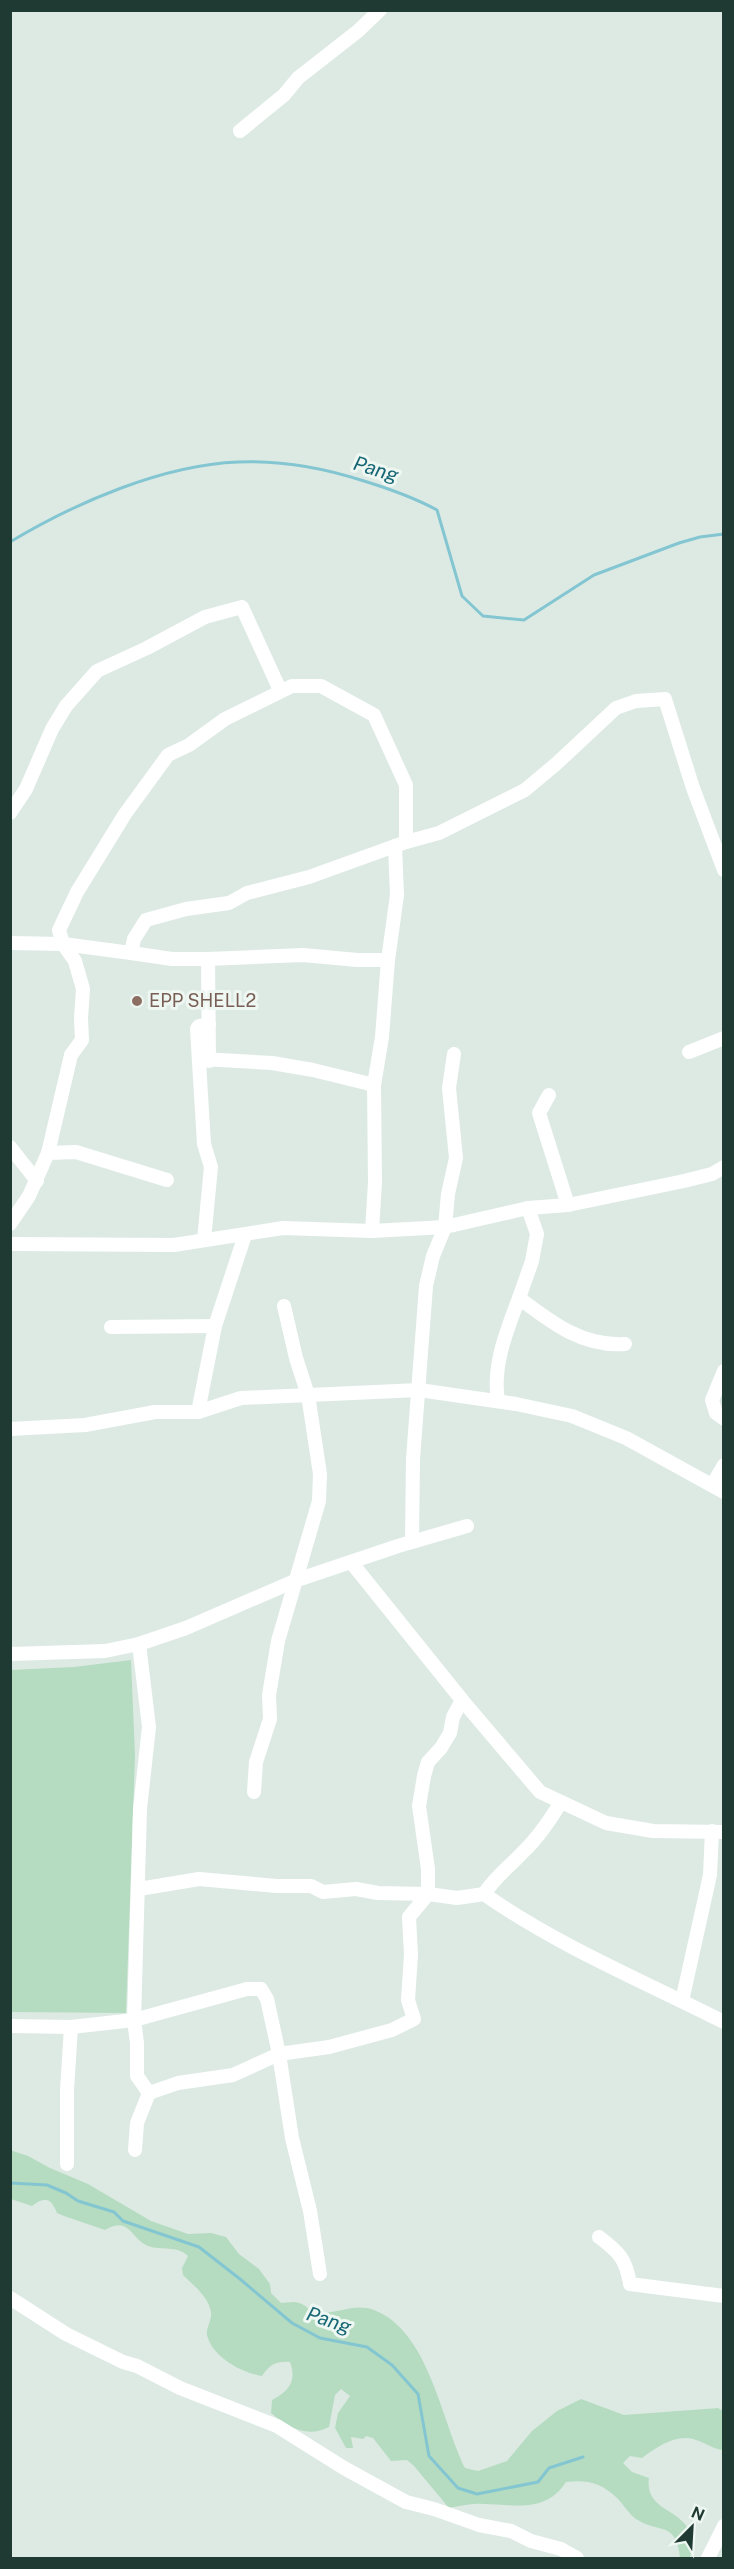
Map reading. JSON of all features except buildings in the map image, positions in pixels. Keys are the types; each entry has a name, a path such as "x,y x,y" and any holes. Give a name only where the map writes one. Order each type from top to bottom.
{"street":[{"path":"240,131 284,95 298,78 358,31 380,10"},
{"path":"10,813 26,789 52,729 78,690 97,671 205,617 242,607 280,690"},
{"path":"10,1224 36,1181 48,1154 71,1055 82,1040 81,1018 84,989 75,961 63,944 59,930 77,892 125,814 168,754 189,746 225,719 280,690 292,686 321,686 374,715 406,785 397,895 387,960 382,1038 374,1085 375,1182 372,1231"},
{"path":"131,953 134,939 146,920 186,909 229,903 248,893 309,877 400,844 439,833 525,790 616,708 636,701 664,699 723,870"},
{"path":"10,943 63,944 172,958 208,959 303,955 387,960"},
{"path":"204,1240 210,1167 204,1144 205,1060 196,1029 209,1024 208,959"},
{"path":"689,1052 723,1038"},
{"path":"412,1542 413,1459 426,1286 433,1256 445,1227 448,1194 456,1158 449,1088 454,1054"},
{"path":"205,1060 272,1063 313,1070 374,1085"},
{"path":"549,1095 539,1113 568,1205"},
{"path":"10,1147 36,1181"},
{"path":"48,1154 76,1152 167,1180"},
{"path":"10,1244 174,1245 283,1228 372,1231 445,1227 528,1208 568,1205 684,1181 712,1174 723,1167"},
{"path":"498,1401 498,1366 507,1329 532,1261 537,1234 528,1208"},
{"path":"198,1412 215,1326 245,1235"},
{"path":"519,1298 543,1316 584,1339 605,1345 625,1344"},
{"path":"254,1792 256,1762 270,1719 269,1695 278,1641 319,1501 320,1474 308,1395 284,1306"},
{"path":"111,1327 215,1326"},
{"path":"723,1371 712,1400 716,1413 723,1419"},
{"path":"10,1430 85,1425 155,1412 198,1412 241,1398 419,1390 498,1401 572,1416 626,1438 718,1489 723,1465"},
{"path":"10,1654 105,1651 139,1644 186,1628 297,1580 467,1526"},
{"path":"351,1562 462,1700 540,1792 606,1823 653,1831 718,1831 682,2001"},
{"path":"139,1644 148,1727 140,1809 134,2020 137,2076 149,2093"},
{"path":"135,2150 136,2122 149,2093 178,2083 233,2075 279,2055 329,2047 392,2030 414,2019 408,2000 411,1955 409,1917 428,1894 428,1869 419,1806 428,1762 441,1748 450,1733 453,1717 462,1700"},
{"path":"484,1894 493,1879 524,1851 544,1828 561,1803"},
{"path":"139,1888 199,1879 277,1886 311,1886 323,1892 356,1889 378,1893 428,1894 457,1898 484,1894 505,1909 602,1963 723,2022"},
{"path":"10,2026 71,2027 134,2020 248,1989 261,1989 267,1999 279,2055 292,2138 310,2211 320,2274"},
{"path":"67,2164 67,2090 71,2027"},
{"path":"599,2237 614,2248 627,2264 630,2284 723,2296"},
{"path":"10,2298 66,2334 123,2362 138,2366 180,2388 277,2426 344,2468 406,2502 434,2509 478,2525 511,2531 531,2541 561,2549 577,2559"},
{"path":"708,2559 723,2526"}],"green space":[{"path":"131,1660 135,1756 126,2013 11,2012 10,1670 74,1667"},
{"path":"10,2150 88,2184 151,2221 188,2234 211,2233 226,2237 239,2254 259,2269 270,2284 271,2293 281,2303 297,2302 322,2313 366,2308 393,2321 408,2337 421,2357 465,2468 478,2471 507,2461 532,2431 557,2411 581,2399 624,2415 718,2408 723,2411 723,2450 696,2440 682,2438 661,2446 642,2458 630,2456 623,2463 632,2472 649,2478 650,2491 655,2500 681,2520 688,2529 692,2541 690,2558 680,2558 675,2538 670,2533 636,2519 611,2493 599,2485 587,2482 566,2482 549,2499 529,2505 475,2504 449,2508 414,2466 407,2460 391,2461 373,2438 351,2437 353,2448 346,2448 335,2428 338,2413 350,2396 341,2389 335,2395 329,2427 313,2432 299,2430 284,2423 271,2413 272,2400 290,2385 293,2375 290,2362 274,2364 262,2376 237,2368 221,2357 207,2335 211,2312 207,2301 183,2275 182,2268 188,2256 179,2250 148,2246 123,2226 105,2230 64,2216 57,2213 47,2200 32,2206 11,2199"}],"waterway":[{"name":"Pang","path":"10,542 35,527 91,500 120,488 179,470 238,462 270,462 302,466 349,476 383,487 437,510 462,596 483,616 524,620 594,575 679,543 724,534"},
{"name":"Pang","path":"10,2183 47,2185 78,2201 114,2212 123,2221 199,2247 292,2323 320,2338 367,2347 392,2365 418,2394 429,2456 458,2488 477,2494 538,2482 549,2468 583,2457"}],"place":[{"name":"EPP SHELL2","path":"137,1001"}]}
